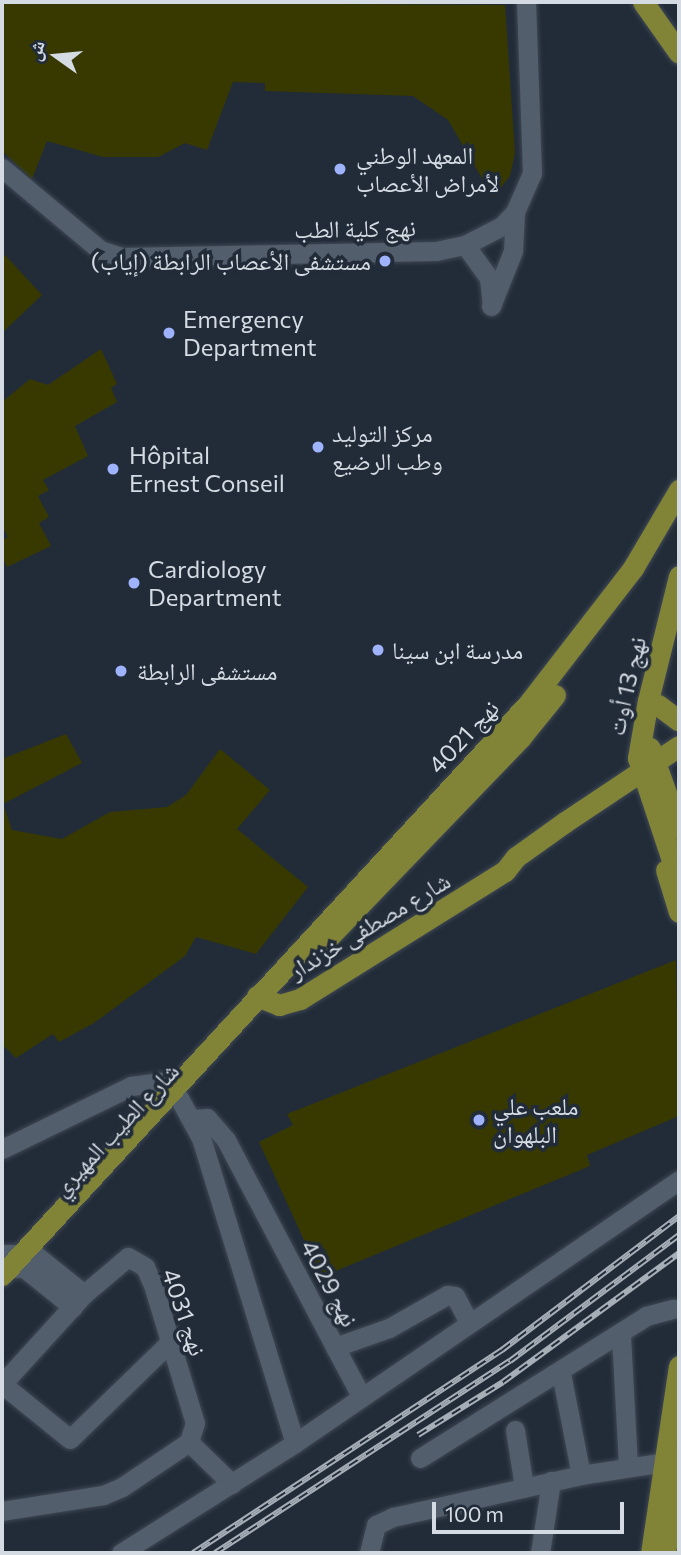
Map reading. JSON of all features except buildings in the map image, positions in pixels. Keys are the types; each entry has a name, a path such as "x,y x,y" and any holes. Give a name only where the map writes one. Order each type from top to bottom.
{"main road":[{"path":"643,2 679,53"},
{"name":"نهج 4021","path":"262,999 528,704 633,568 679,490"},
{"name":"نهج 4021","path":"262,999 521,737 600,638 679,518"},
{"name":"نهج 13 أوت","path":"659,805 639,738 679,576"},
{"path":"648,772 658,705 679,627"},
{"path":"658,705 679,721"},
{"path":"648,772 679,746"},
{"path":"648,772 679,762"},
{"name":"شارع مصطفى خزندار","path":"262,999 279,1005 300,999 505,871 516,857 648,772"},
{"path":"659,805 679,826"},
{"path":"659,805 679,881"},
{"path":"659,805 655,835 679,912"},
{"name":"شارع الطيب المهيري","path":"2,1291 13,1263 181,1088 262,999"},
{"path":"665,1553 675,1459 679,1366"},
{"path":"651,1553 675,1459"}],"street":[{"name":"نهج كلية الطب","path":"2,168 100,250 121,257 436,251 465,245 493,232 516,212 532,173 534,143 526,2"},
{"path":"465,245 489,278 491,306 513,251 516,212"},
{"path":"2,1149 131,1086 181,1088 295,1443"},
{"name":"نهج 4029","path":"193,1119 207,1118 226,1140 335,1347 389,1328 447,1295 455,1296 469,1322"},
{"path":"121,1553 151,1537 295,1443 679,1180"},
{"name":"نهج 4031","path":"2,1384 79,1301 120,1260 128,1257 140,1262 153,1285 195,1418 189,1442"},
{"path":"13,1263 79,1301"},
{"path":"420,1458 621,1336 646,1316 673,1309"},
{"path":"621,1336 628,1466"},
{"path":"2,1384 70,1439 170,1342"},
{"path":"335,1347 360,1396"},
{"path":"561,1373 581,1475"},
{"path":"516,1430 524,1487"},
{"path":"2,1511 103,1495 189,1442 232,1484"},
{"path":"369,1553 372,1534 382,1521 551,1481 675,1459"},
{"path":"540,1553 551,1481"},
{"path":"137,1553 151,1537"}],"shaded area":[{"path":"2,2 505,5 515,153 510,176 493,197 448,120 413,96 265,91 265,83 233,82 207,150 185,143 158,157 103,157 47,141 32,179 2,151"},
{"path":"5,255 42,295 2,333 2,258"},
{"path":"101,349 117,384 111,388 117,402 75,426 88,456 43,480 49,490 38,496 49,517 39,523 51,546 7,567 2,556 2,540 8,537 2,525 2,402 30,379 48,385"},
{"path":"66,734 82,763 3,804 12,830 62,839 110,812 167,807 186,795 220,749 270,790 237,829 308,887 256,954 196,937 185,956 94,1023 59,1042 53,1034 16,1058 2,1044 2,759"},
{"name":"ملعب علي البلهوان","path":"676,960 679,1116 587,1155 590,1166 321,1277 259,1142 293,1125 287,1114"}],"railway":[{"path":"193,1553 502,1350 679,1216"},
{"path":"215,1553 510,1361 679,1235"},
{"path":"418,1435 503,1382 679,1253"}],"place":[{"name":"المعهد الوطني لأمراض الأعصاب","path":"340,169"},
{"name":"مستشفى الأعصاب الرابطة (إياب)","path":"385,261"},
{"name":"Emergency Department","path":"169,333"},
{"name":"مركز التوليد وطب الرضيع","path":"318,447"},
{"name":"Hôpital Ernest Conseil","path":"113,469"},
{"name":"Cardiology Department","path":"134,583"},
{"name":"مدرسة ابن سينا","path":"378,650"},
{"name":"مستشفى الرابطة","path":"121,671"},
{"name":"ملعب علي البلهوان","path":"479,1120"}]}
